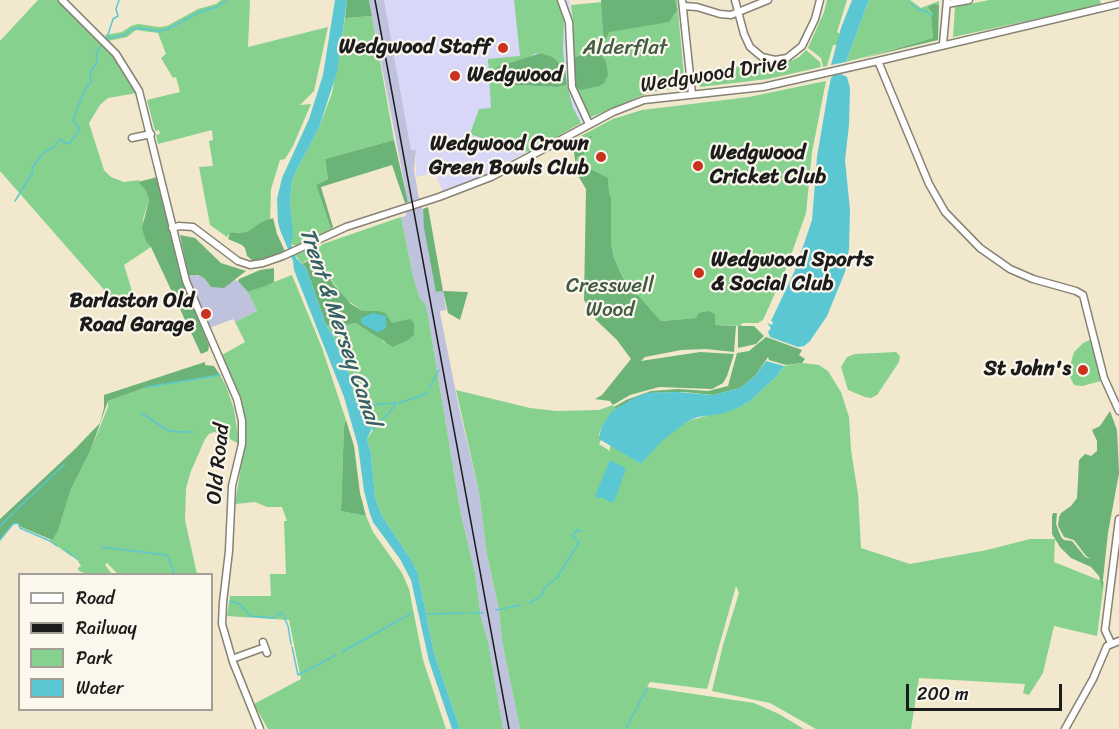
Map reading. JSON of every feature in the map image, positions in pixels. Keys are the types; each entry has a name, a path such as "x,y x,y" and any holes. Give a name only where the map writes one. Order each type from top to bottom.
{"street":[{"name":"Old Road","path":"62,0 116,54 141,95 186,280 234,391 242,421 242,444 231,486 229,551 222,614 232,659 260,729"},
{"path":"561,0 569,22 572,87 589,124"},
{"path":"735,0 744,34 753,51 762,57 779,60 787,58 802,46 815,19 820,0"},
{"path":"692,94 682,3 696,3 720,14 737,13 768,0"},
{"path":"943,44 947,2 969,0"},
{"name":"Wedgwood Drive","path":"172,228 193,227 228,255 246,264 263,263 346,227 439,198 491,177 618,109 644,100 763,87 878,61 1105,4 1119,4"},
{"path":"878,61 929,184 945,212 980,248 1010,269 1083,295 1104,378 1119,411"},
{"path":"132,138 151,134"},
{"path":"1111,643 1105,630 1119,519"},
{"path":"1065,729 1093,679 1107,646 1119,641"},
{"path":"232,659 265,647"}],"shaded area":[{"path":"369,0 384,0 411,150 416,150 414,170 419,199 408,202"},
{"name":"Wedgwood","path":"384,0 569,0 574,29 574,81 589,118 484,175 443,192 435,172 416,177 416,151 411,151"},
{"path":"422,207 437,292 443,291 446,310 440,313 479,492 487,555 520,729 503,729 488,641 481,618 475,573 461,515 428,316 420,300 413,276 401,217 406,216 406,212"},
{"path":"188,275 203,277 211,287 233,280 238,281 248,292 257,311 235,322 233,319 209,328"}],"green space":[{"path":"38,0 58,0 113,55 137,93 108,98 100,105 89,123 104,170 111,177 124,182 140,180 138,182 146,191 149,200 143,219 146,242 151,247 124,265 137,307 121,309 0,171 0,41"},
{"path":"221,0 250,0 248,47 328,27 314,91 300,105 311,104 293,146 285,159 280,160 271,189 270,219 247,232 239,232 227,237 210,225 199,167 213,166 209,141 213,140 212,130 158,144 156,135 160,134 159,130 155,131 147,100 180,92 176,77 173,78 161,58 166,54 158,33 136,30 127,37 108,41 105,35 122,32 138,24 167,26 198,9 216,4"},
{"path":"347,0 369,0 372,16 345,18"},
{"path":"514,0 557,0 564,19 565,69 553,57 541,53 534,54 529,58 510,63 497,84 557,87 567,85 573,108 581,123 530,152 516,150 470,134 479,109 491,108 488,59 520,56"},
{"path":"601,0 675,0 677,10 669,22 609,32 604,42"},
{"name":"Alderflat","path":"624,0 677,0 685,87 650,92 589,118 574,81 574,29 571,5"},
{"path":"827,0 847,0 837,32 840,34 837,45 833,45 827,66 823,67 821,58 808,48"},
{"path":"869,0 910,0 921,8 939,1 939,5 934,4 931,17 933,38 846,62"},
{"path":"989,0 1100,0 1101,5 953,37 955,7"},
{"path":"934,4 939,5 938,40 859,59 933,38 931,17 933,14 928,7"},
{"path":"372,16 394,140 325,159 328,179 316,185 331,229 297,246 290,244 292,181 319,128 332,93 345,18"},
{"path":"588,48 597,49 606,62 608,75 604,83 599,86 581,90 576,87 574,81 574,58 582,55"},
{"path":"806,50 820,62 821,67 768,79 700,87 699,78 717,68 746,66 755,61 767,66 785,64 799,57"},
{"path":"541,53 553,57 565,69 567,85 557,87 497,84 494,81 493,73 497,67"},
{"name":"Wedgwood Sports & Social Club","path":"826,81 812,152 806,213 786,269 763,320 758,323 742,323 741,326 715,325 696,318 661,321 623,278 614,258 611,243 611,197 608,181 576,162 578,156 582,158 582,139 574,152 573,140 613,119 642,110 749,97"},
{"name":"Cresswell Wood","path":"592,136 582,158 578,156 576,162 608,178 611,197 611,243 614,258 623,278 661,321 696,318 699,313 708,311 715,314 715,325 736,326 734,352 706,349 681,350 645,357 641,361 700,352 734,354 723,383 712,389 659,387 630,395 613,405 610,401 595,399 602,395 631,359 617,340 596,320 584,300 586,189 577,174 574,152 582,139"},
{"path":"394,140 408,202 405,203 392,165 321,187 333,227 331,229 316,185 328,179 325,159"},
{"path":"157,177 184,281 209,346 208,351 201,354 151,247 146,242 142,228 149,200 146,191 138,182"},
{"path":"428,207 443,291 436,292 424,228 423,209"},
{"path":"401,217 413,276 428,316 461,515 475,573 481,618 488,641 503,729 460,729 434,653 418,574 382,516 375,497 371,453 367,439 373,430 361,406 356,403 349,374 326,325 336,327 356,323 385,343 392,323 371,311 363,311 344,298 323,267 322,256 302,264 295,255"},
{"path":"273,218 285,251 277,255 253,261 247,256 242,245 228,239 230,233 247,232"},
{"path":"180,235 195,238 221,263 246,271 224,288 211,287 204,278 198,275 188,275"},
{"path":"317,256 322,256 323,267 334,285 351,304 363,311 385,313 392,323 410,319 414,323 414,335 393,347 356,323 336,327 326,325 306,268 302,264"},
{"path":"274,268 274,282 265,286 248,292 238,281 260,270"},
{"path":"292,275 322,348 346,420 341,511 366,516 373,532 402,573 409,589 423,660 446,729 268,729 254,704 301,679 289,620 227,616 230,596 271,596 270,574 286,574 284,521 287,521 282,507 267,507 255,502 235,504 244,449 240,402 222,355 245,342 235,322 257,311 248,292"},
{"path":"443,291 468,292 460,320 448,313"},
{"path":"738,326 754,326 764,336 756,344 738,348"},
{"path":"766,337 802,350 799,355 805,359 802,363 786,365 769,360 768,357 755,376 740,388 713,395 684,392 648,393 615,409 614,407 651,391 678,389 708,391 728,386 737,353 749,351"},
{"path":"1092,339 1101,381 1082,386 1074,385 1068,373 1074,352 1083,343"},
{"path":"896,352 900,356 899,362 877,395 871,398 865,397 848,390 841,367 847,357 855,354"},
{"path":"205,362 205,365 214,366 220,375 147,387 108,401 91,449 71,489 58,531 52,540 21,527 17,523 13,524 0,540 0,519 100,423 104,408 104,395"},
{"path":"802,363 819,365 828,371 841,392 849,417 851,450 858,494 861,548 910,564 987,550 1030,539 1055,539 1054,562 1104,582 1097,636 1054,626 1043,673 1029,695 1023,693 1025,684 919,678 911,729 816,729 770,703 712,691 739,593 736,586 707,689 650,682 647,687 754,703 804,729 520,729 487,555 479,492 456,390 530,408 556,411 599,410 613,405 615,409 601,428 599,444 610,451 610,445 641,464 661,441 687,421 738,408 750,401 777,376 784,366"},
{"path":"220,375 234,409 239,444 221,434 214,432 209,434 191,471 186,488 185,520 197,573 117,573 107,563 105,565 111,573 84,573 79,571 78,568 81,566 75,556 71,556 50,541 58,531 71,489 91,449 108,407 108,401 147,387"},
{"path":"1110,411 1117,430 1119,473 1108,533 1102,588 1099,576 1091,567 1071,558 1060,547 1052,534 1052,516 1053,513 1057,513 1056,524 1061,537 1072,541 1085,557 1091,559 1074,540 1064,537 1058,526 1059,517 1077,498 1079,460 1085,454 1091,456 1097,451 1097,441 1092,430 1100,426"},
{"path":"346,420 354,446 360,493 366,516 341,511"}],"water":[{"path":"335,0 347,0 337,72 319,128 292,181 290,202 293,235 291,244 296,258 306,268 326,325 349,374 356,403 361,406 372,428 367,439 371,453 375,497 382,516 418,574 434,653 460,729 452,729 429,661 411,580 370,514 364,491 358,446 344,397 294,270 293,261 278,222 277,199 282,178 309,119 323,75"},
{"path":"852,0 869,0 846,62 831,65 841,28"},
{"path":"841,74 847,77 850,88 845,160 850,210 849,249 845,272 827,316 810,341 798,347 770,337 768,332 771,328 767,323 772,325 771,321 795,270 812,220 817,157 828,92 831,78"},
{"path":"373,313 386,316 386,328 377,332 361,323 361,318"},
{"path":"766,361 784,366 777,376 750,401 721,414 698,417 688,421 662,441 641,464 599,439 601,428 612,411 636,397 648,393 677,392 713,395 740,388 755,376"},
{"path":"610,460 626,468 612,503 601,497 597,499 596,494"}],"waterway":[{"path":"107,38 113,19 118,16 116,9 119,0"},
{"path":"106,40 124,35 132,29 159,31 168,29 200,12 217,7 226,0"},
{"path":"911,4 932,16"},
{"path":"15,201 33,172 32,168 45,151 53,148 60,139 66,144 70,143 80,129 73,120 85,89 91,82 90,72 97,62 96,53 100,47"},
{"path":"429,388 439,370"},
{"path":"184,381 220,375"},
{"path":"167,384 182,381"},
{"path":"147,387 164,384"},
{"name":"Trent & Mersey Canal","path":"373,430 395,404 428,392"},
{"name":"Trent & Mersey Canal","path":"361,406 395,403"},
{"path":"141,413 169,431 182,432"},
{"path":"183,432 193,432"},
{"path":"15,511 65,464"},
{"path":"0,526 13,513"},
{"path":"0,540 13,524 18,523 20,528 57,546"},
{"path":"530,603 541,596 546,586 557,578 579,542 573,536 576,530 581,531"},
{"path":"102,547 167,555 175,573"},
{"path":"64,549 77,559"},
{"path":"230,601 240,604 250,616 273,618 282,612 288,626 291,644"},
{"path":"496,610 521,605"},
{"path":"342,652 412,613"},
{"path":"427,614 464,613"},
{"path":"469,613 483,613"},
{"path":"292,647 298,675 336,655"},
{"path":"626,729 647,688"}],"railway":[{"path":"375,0 509,729"}],"place":[{"name":"Wedgwood Staff","path":"503,48"},
{"name":"Wedgwood","path":"455,76"},
{"name":"Wedgwood Crown Green Bowls Club","path":"601,157"},
{"name":"Wedgwood Cricket Club","path":"698,166"},
{"name":"Wedgwood Sports & Social Club","path":"699,273"},
{"name":"Barlaston Old Road Garage","path":"206,314"},
{"name":"St John's","path":"1083,370"}]}
